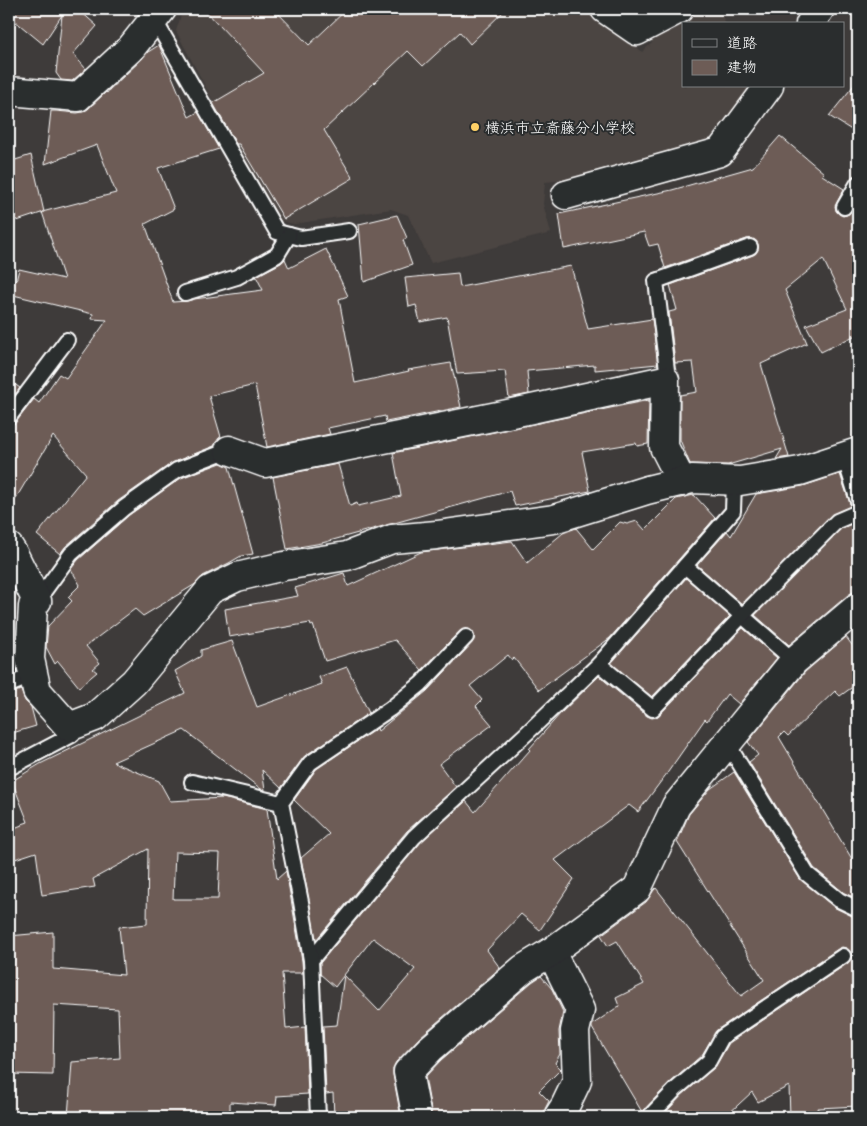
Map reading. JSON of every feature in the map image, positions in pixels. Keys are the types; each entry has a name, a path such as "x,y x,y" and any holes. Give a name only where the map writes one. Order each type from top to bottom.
{"street":[{"path":"606,9 637,31 678,9"},
{"path":"811,22 820,9"},
{"path":"9,91 78,97 132,48 158,14"},
{"path":"566,195 720,152 768,88"},
{"path":"230,450 265,463 665,380 664,446 682,482"},
{"path":"9,547 37,600 33,606 30,660 21,680 37,691 69,728 95,717 102,711 134,682 210,590 237,577 284,566 347,556 392,539 437,535 554,519 646,490 692,479 734,481 800,471 851,454"},
{"path":"416,1112 408,1072 430,1048 523,969 550,952 637,889 676,806 794,661 858,607"},
{"path":"550,952 580,1010 575,1031 577,1081 558,1117"}],"lane":[{"path":"158,14 277,232 301,238 349,231"},
{"path":"844,206 858,183"},
{"path":"185,293 237,277 277,255 289,235"},
{"path":"665,380 667,370 656,281 750,247"},
{"path":"9,417 67,340"},
{"path":"37,600 71,554 124,508 177,470 230,450"},
{"path":"851,454 858,501"},
{"path":"311,960 414,837 599,664 733,510 734,481"},
{"path":"599,664 653,709 742,616 838,521 858,512"},
{"path":"685,566 794,661"},
{"path":"318,1117 311,960 281,803 310,764 421,684 466,637"},
{"path":"9,768 72,735"},
{"path":"727,743 807,874 839,900 858,909"},
{"path":"192,782 281,803"},
{"path":"649,1117 676,1089 709,1062 722,1037 843,956"}],"shaded area":[{"name":"横浜市立斎藤分小学校","path":"183,9 598,9 642,52 652,43 649,32 693,9 719,9 725,22 682,22 682,88 751,88 736,113 710,141 612,175 545,182 543,204 551,233 431,263 408,215 391,209 294,224 276,220 176,31"}],"building":[{"path":"9,9 78,9 97,26 73,54 86,69 72,81 61,80 56,73 62,15 43,44 9,16"},
{"path":"204,9 274,9 309,45 347,9 506,9 470,44 460,32 423,66 408,51 324,130 353,178 284,219 239,144 236,144 213,103 264,73"},
{"path":"159,45 189,117 198,112 219,149 158,168 174,209 145,224 173,302 263,290 256,276 285,259 289,268 326,249 348,296 339,299 355,383 408,370 451,363 461,407 386,422 385,416 328,428 330,434 267,447 255,385 209,396 221,437 214,446 172,463 118,501 65,547 60,554 37,535 86,474 53,436 9,510 9,426 16,422 34,399 39,403 59,374 66,378 107,320 92,319 93,314 9,294 9,281 16,281 19,269 64,279 42,212 116,193 97,145 45,164 51,111 77,113 88,109 148,52"},
{"path":"858,80 858,134 829,116"},
{"path":"780,136 824,173 822,175 844,189 835,206 839,214 843,216 849,214 858,200 858,334 821,352 806,325 847,309 823,259 785,290 807,343 761,364 789,457 776,459 782,449 728,465 690,464 680,440 680,395 697,392 693,362 675,363 669,312 677,310 670,285 753,255 758,249 758,244 755,240 747,239 665,268 658,244 649,246 644,232 564,249 559,214 672,190 753,167"},
{"path":"31,155 44,212 17,221 9,184 9,162"},
{"path":"397,215 407,238 403,240 412,265 364,282 359,224"},
{"path":"571,266 588,329 652,319 658,364 595,370 595,365 527,371 529,394 509,398 505,371 457,374 447,317 420,322 416,305 409,307 405,278 458,273 460,287"},
{"path":"9,380 20,388 9,403"},
{"path":"649,400 648,444 637,446 636,443 582,452 590,491 515,506 510,491 322,543 287,549 273,477 338,464 350,506 357,503 358,506 401,496 393,453"},
{"path":"221,463 229,467 253,554 241,556 203,576 194,585 143,616 135,609 86,646 100,663 93,669 97,672 79,687 58,661 55,664 46,647 48,626 72,601 68,597 80,585 71,569 78,560 129,515 181,478"},
{"path":"840,474 851,506 831,515 742,604 697,565 727,531 731,536 756,494 803,486"},
{"path":"694,495 715,518 610,638 539,690 514,658 512,660 508,655 470,686 482,700 476,706 492,725 439,764 456,787 407,831 316,940 301,858 329,834 294,800 316,769 377,728 378,731 427,691 472,643 474,635 469,629 460,631 422,670 395,640 325,661 313,625 311,626 310,623 229,637 225,609 298,596 295,588 344,573 348,586 421,552 512,541 527,563 563,533 576,528 593,549 620,522 627,524 637,521 645,530 676,499"},
{"path":"858,521 858,589 848,595 789,645 755,615 842,528"},
{"path":"686,578 730,616 652,697 611,663"},
{"path":"743,628 777,658 739,704 727,694 707,721 705,719 638,812 629,805 555,860 574,879 540,930 521,914 487,950 500,968 420,1037 396,1062 393,1068 393,1075 401,1117 334,1117 333,1093 326,1094 323,1026 337,1025 344,975 335,987 320,974 320,963 420,843 466,801 475,812 560,714 599,676 647,716 652,718 659,715","holes":["373,938 415,969 379,1011 344,975"]},
{"path":"846,637 858,653 858,683 840,696 835,691 788,736 784,732 779,737 858,869 858,899 844,893 814,868 749,762 758,755 748,742 805,672"},
{"path":"232,641 257,707 322,684 319,677 347,667 369,713 305,756 281,788 262,770 265,790 261,789 184,730 113,762 159,781 170,801 223,798 267,809 277,879 286,871 302,961 303,973 282,973 286,1029 305,1027 308,1094 277,1096 276,1105 230,1102 230,1117 68,1117 72,1062 120,1058 118,1009 54,1005 53,1075 9,1074 9,936 53,932 53,969 124,975 119,927 147,924 148,849 93,879 95,887 42,895 36,852 9,861 9,830 28,822 12,781 40,764 185,693 175,671 201,656 201,650","holes":["175,852 220,853 218,899 173,899"]},
{"path":"9,655 14,655 17,672 9,676"},
{"path":"21,690 25,701 31,707 36,726 9,734 9,694"},
{"path":"734,772 800,879 834,907 858,918 857,1106 818,1108 819,1117 790,1117 789,1086 758,1102 752,1092 725,1117 661,1117 682,1095 715,1067 729,1043 848,963 852,955 846,948 838,949 717,1030 702,1055 670,1083 642,1112 592,1028 592,1025 619,1006 616,998 644,984 617,941 608,946 601,935 646,902 656,888 741,996 764,980 677,842 689,814 710,789"},
{"path":"541,976 552,989 563,1012 559,1031 560,1054 555,1063 561,1069 539,1091 549,1101 543,1117 449,1117 442,1112 431,1117 425,1077 441,1060"}],"place":[{"name":"横浜市立斎藤分小学校","path":"475,127"}]}
